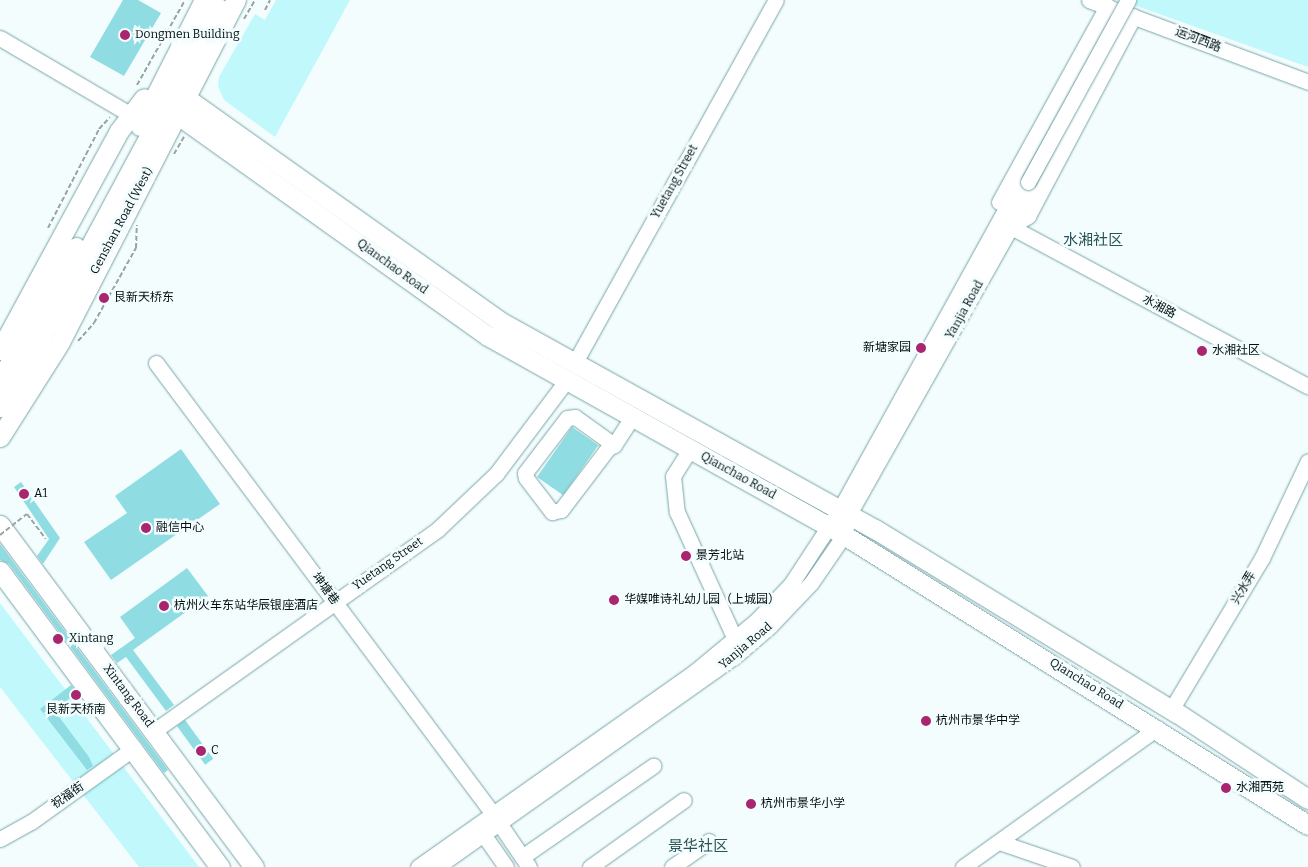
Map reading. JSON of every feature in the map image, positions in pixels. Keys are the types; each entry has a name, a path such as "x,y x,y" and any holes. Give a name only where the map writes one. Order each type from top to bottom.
{"main road":[{"name":"Genshan Road (West)","path":"0,380 138,128 204,0"},
{"name":"Genshan Road (West)","path":"0,407 73,280 138,128 223,0"},
{"name":"Genshan Road (West)","path":"0,437 60,342 236,0"},
{"name":"Qianchao Road","path":"186,98 487,313 574,364 844,512 1171,710 1308,799"},
{"name":"Qianchao Road","path":"178,115 488,336 837,530 1157,728 1308,825"},
{"name":"Genshan Road (West)","path":"0,350 119,131 138,128"},
{"name":"Xintang Road","path":"0,525 254,867"},
{"path":"0,571 134,748 220,867"}],"street":[{"name":"Yuetang Street","path":"574,364 776,0"},
{"name":"运河西路","path":"1089,0 1308,82"},
{"name":"Yanjia Road","path":"844,512 1010,227 1025,199 1028,182 1128,0"},
{"name":"Yanjia Road","path":"988,240 989,221 1107,6"},
{"name":"Yanjia Road","path":"1010,227 1028,216 1134,16"},
{"path":"0,38 138,128"},
{"name":"Yanjia Road","path":"418,867 496,818 734,657 769,627 811,583 844,512 988,240 1014,194 1028,182"},
{"name":"水湘路","path":"1010,227 1308,386"},
{"name":"坤塘巷","path":"156,363 496,818 526,862"},
{"name":"Yuetang Street","path":"154,731 438,529 476,495 566,381"},
{"path":"614,445 575,418 567,418 525,473 526,478 552,512 560,510 608,448 614,445 632,417"},
{"path":"690,449 673,476 677,512 735,639"},
{"name":"兴水弄","path":"1171,710 1262,558 1308,461"},
{"name":"Yanjia Road","path":"437,867 483,834 496,818 693,673 735,639 792,584 837,530"},
{"path":"962,867 1157,728"},
{"name":"祝福街","path":"0,839 31,822 134,748"},
{"path":"526,862 653,766"},
{"path":"590,867 684,800"},
{"path":"483,834 506,867"},
{"path":"672,867 709,841"},
{"path":"999,842 1072,867"}],"path":[{"path":"265,10 270,0"},
{"path":"0,535 27,514 46,539"}],"shaded area":[{"path":"276,0 350,0 275,137 224,100 218,86 219,77 255,14 265,20"},
{"path":"1120,0 1308,0 1308,67"},
{"path":"0,603 199,867 139,867 0,687"}],"building":[{"name":"Dongmen Building","path":"123,0 138,0 161,13 124,76 90,57"},
{"path":"572,427 598,445 563,495 537,477"},
{"name":"融信中心","path":"181,449 220,504 111,580 84,542 127,513 115,496"},
{"path":"21,482 60,538 43,564 37,556 49,539 14,487"},
{"path":"0,544 168,770 164,773 9,564 0,560"},
{"name":"杭州火车东站华辰银座酒店","path":"187,568 208,596 133,650 174,705 166,711 126,657 117,663 111,655 135,638 120,617"},
{"path":"71,685 77,693 54,710 89,757 93,766 87,770 40,709"},
{"path":"185,720 213,759 205,765 177,726"}],"place":[{"name":"Dongmen Building","path":"125,35"},
{"name":"艮新天桥东","path":"104,298"},
{"name":"新塘家园","path":"921,348"},
{"name":"水湘社区","path":"1202,351"},
{"name":"A1","path":"24,494"},
{"name":"融信中心","path":"146,528"},
{"name":"景芳北站","path":"686,556"},
{"name":"华媒唯诗礼幼儿园（上城园）","path":"614,600"},
{"name":"杭州火车东站华辰银座酒店","path":"164,606"},
{"name":"Xintang","path":"58,639"},
{"name":"艮新天桥南","path":"76,695"},
{"name":"杭州市景华中学","path":"926,721"},
{"name":"C","path":"201,751"},
{"name":"水湘西苑","path":"1226,788"},
{"name":"杭州市景华小学","path":"751,804"}],"district":[{"name":"水湘社区","path":"1093,241"},
{"name":"景华社区","path":"698,847"}]}
